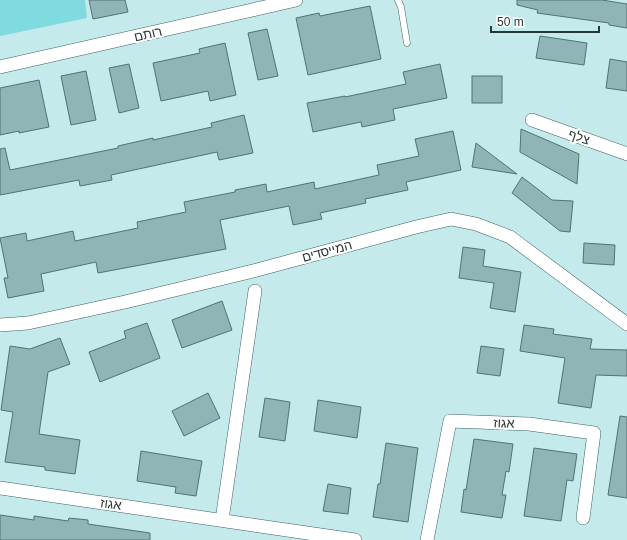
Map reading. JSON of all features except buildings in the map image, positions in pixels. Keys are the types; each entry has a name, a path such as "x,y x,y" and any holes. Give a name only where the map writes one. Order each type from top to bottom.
{"street":[{"name":"רותם","path":"0,67 296,0"},
{"name":"צלף","path":"532,120 627,154"},
{"name":"המייסדים","path":"0,325 28,323 125,302 257,270 416,227 451,220 476,224 510,237 627,324"},
{"path":"222,520 255,291"},
{"name":"אגוז","path":"427,540 450,421 529,424 594,433 584,518"},
{"name":"אגוז","path":"0,488 355,540"}],"lane":[{"path":"398,0 401,7 407,43"}],"shaded area":[{"path":"0,0 85,0 87,18 0,36"}]}
